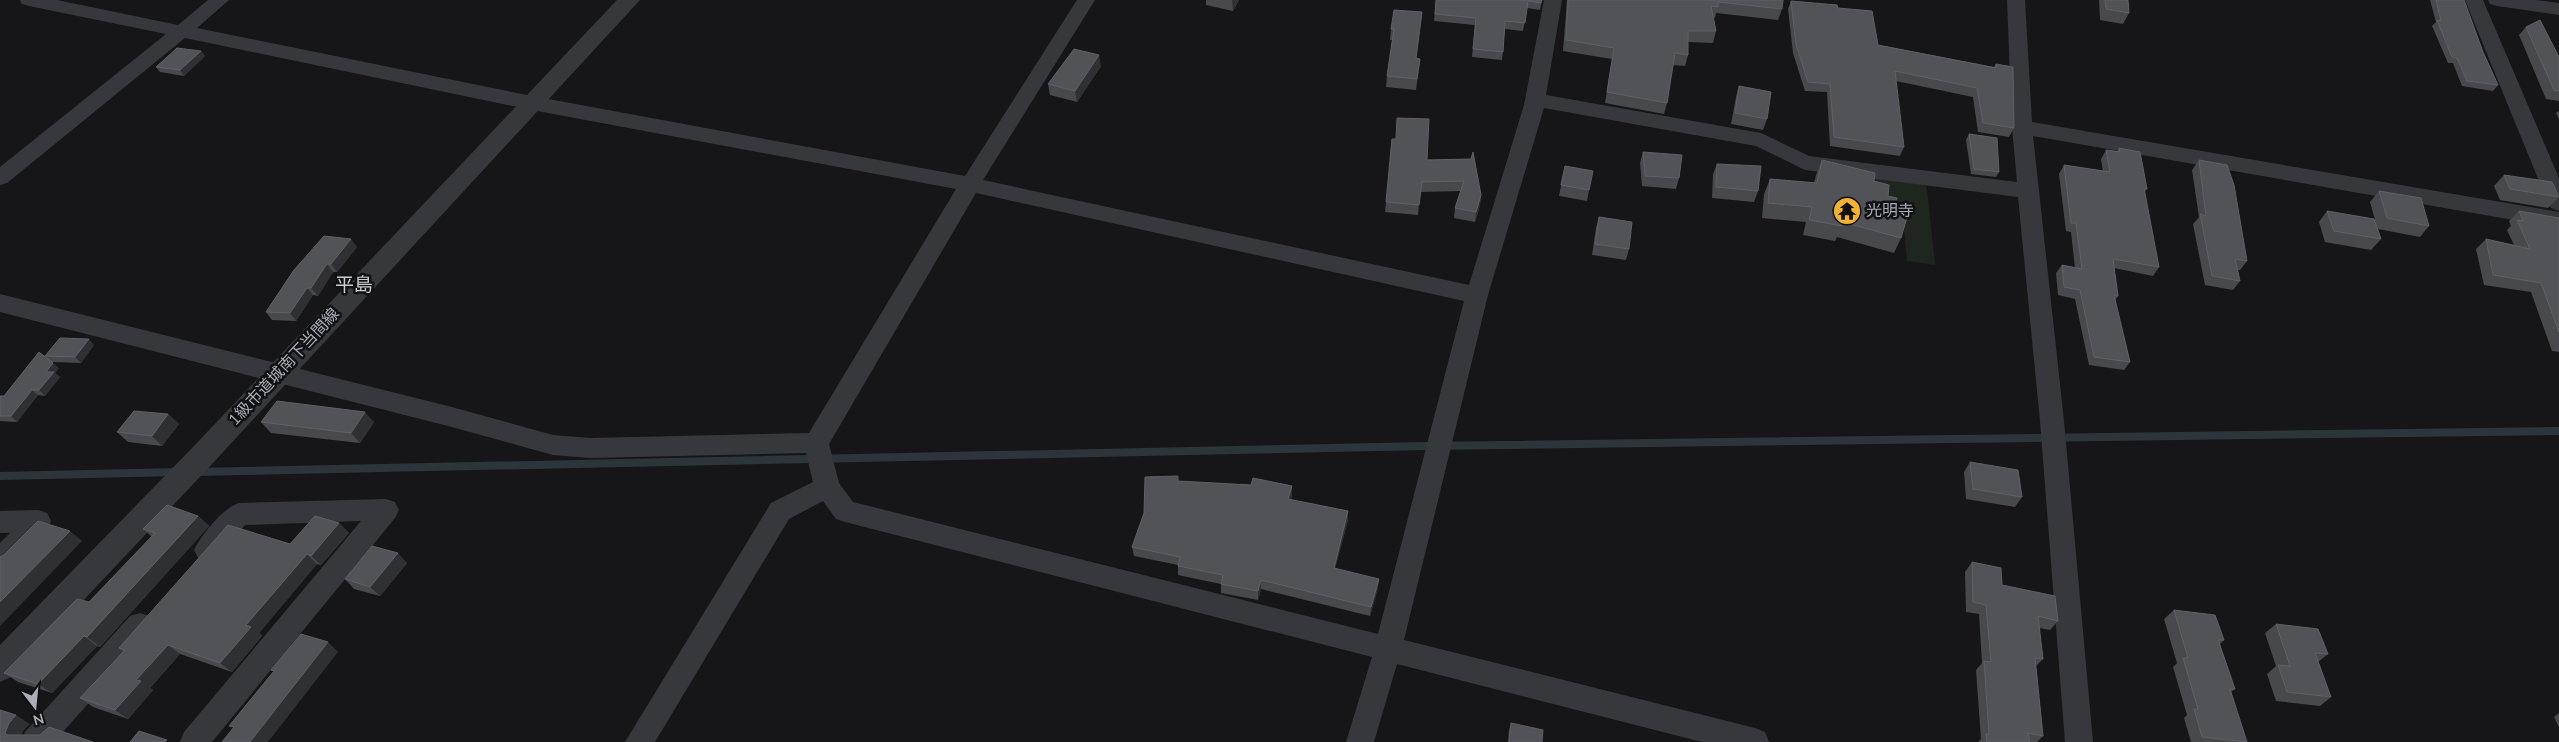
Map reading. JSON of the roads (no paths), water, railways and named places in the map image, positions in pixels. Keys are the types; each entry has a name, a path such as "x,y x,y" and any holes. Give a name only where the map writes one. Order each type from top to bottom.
{"street":[{"path":"29,0 532,102 970,184 1477,295"},
{"path":"0,178 220,0"},
{"name":"1級市道城南下当間線","path":"0,667 203,455 628,0"},
{"path":"1086,0 970,184 816,443 827,487 845,511 1755,742"},
{"path":"1360,742 1388,649 1477,295 1534,106 1553,0"},
{"path":"2016,0 2022,127 2052,421 2079,742"},
{"path":"2474,0 2559,203"},
{"path":"2497,0 2559,9"},
{"path":"1534,106 1541,102 1761,140 1805,163 2028,191"},
{"path":"2022,127 2559,220"},
{"path":"0,303 278,373 553,446 590,448 816,443"},
{"path":"639,742 780,511 827,487"},
{"path":"193,565 239,514 386,510 194,742"},
{"path":"0,522 38,521 0,560"},
{"path":"35,742 154,610"}],"waterway":[{"path":"196,472 1426,446 2559,431"},
{"path":"0,476 177,472"}],"place":[{"name":"光明寺","path":"1847,211"}],"district":[{"name":"平島","path":"354,285"}]}
